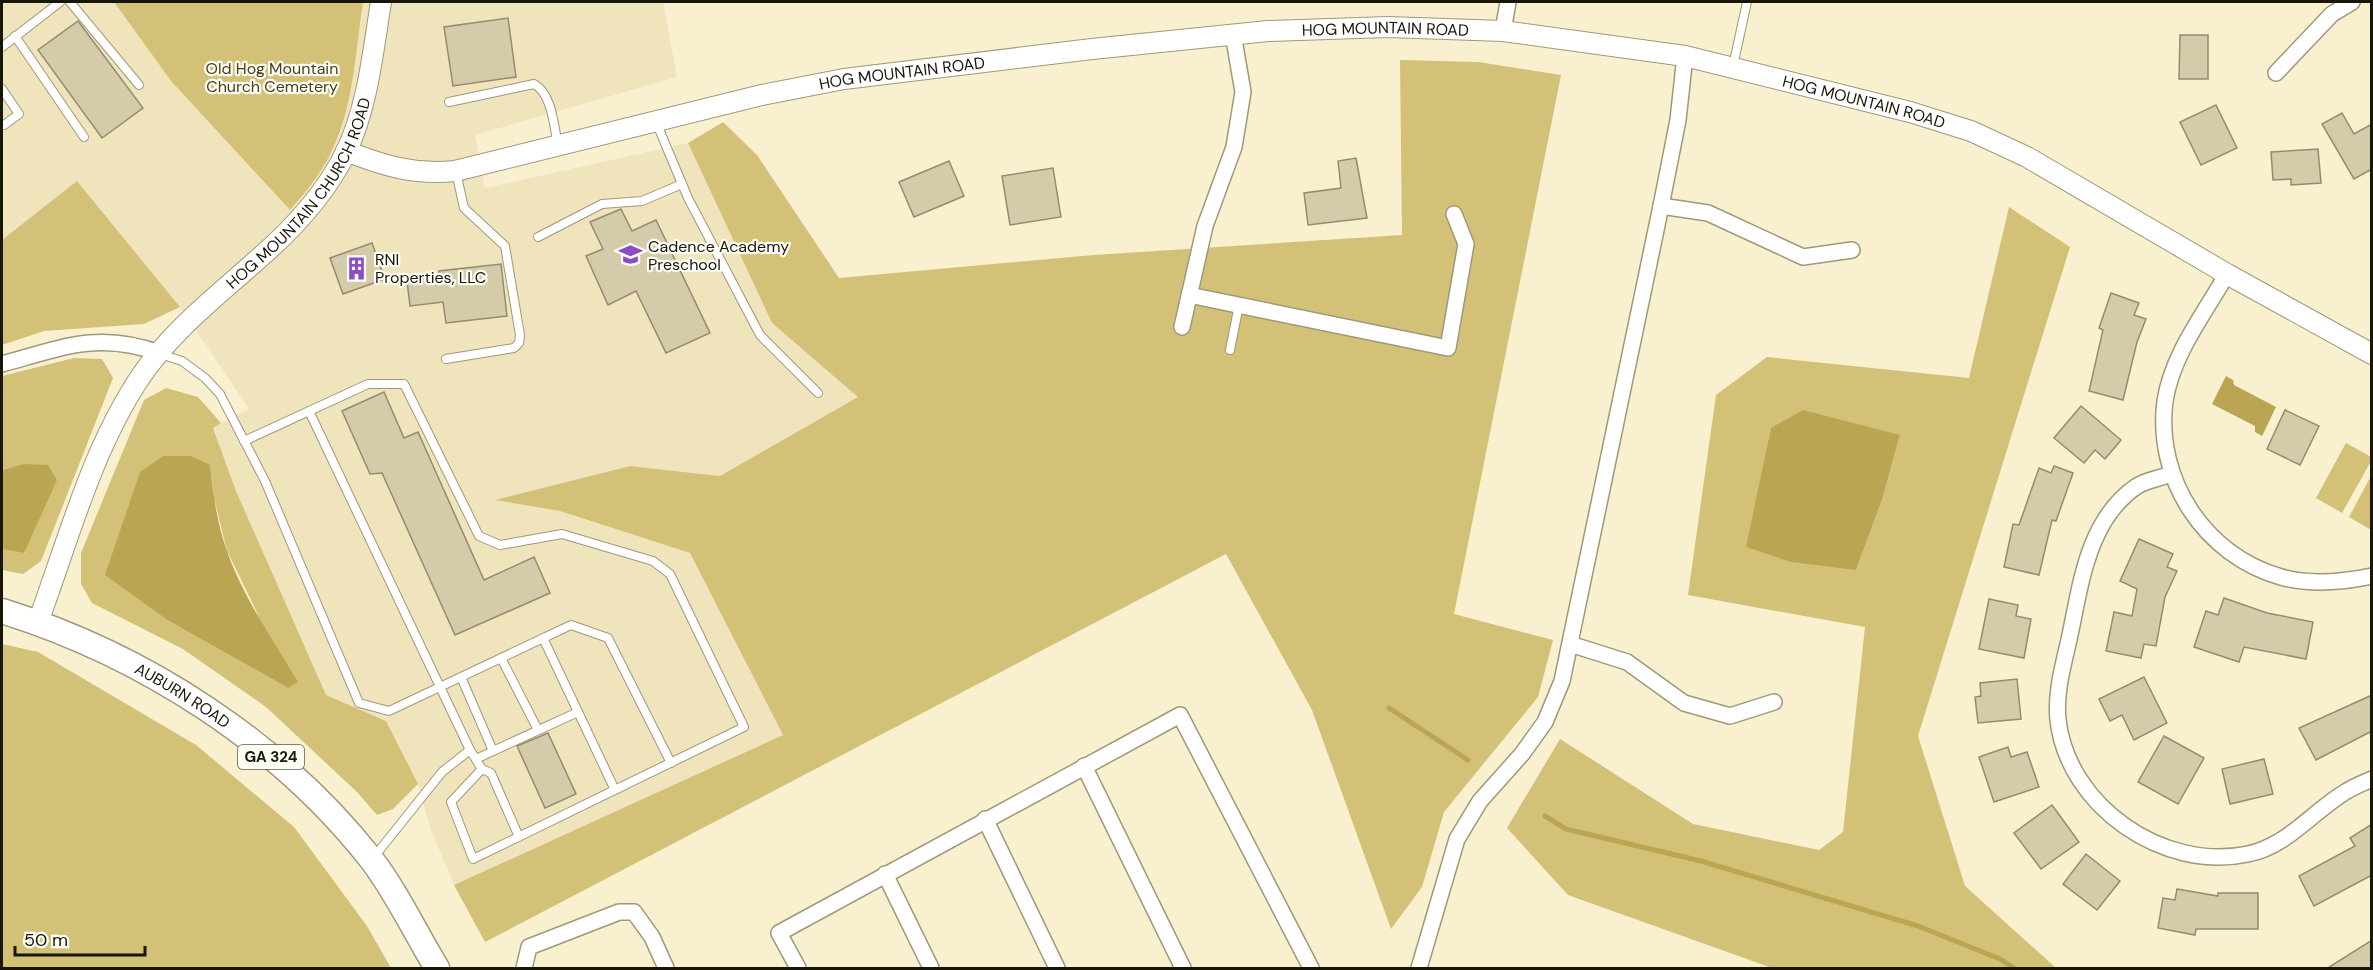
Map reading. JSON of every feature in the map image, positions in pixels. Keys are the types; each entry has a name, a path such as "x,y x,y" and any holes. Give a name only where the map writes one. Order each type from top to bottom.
{"main road":[{"name":"AUBURN ROAD","path":"2,611 38,622 107,650 172,685 291,771 372,860 437,969"}],"street":[{"name":"HOG MOUNTAIN CHURCH ROAD","path":"38,622 96,464 139,378 159,353 210,300 281,239 324,189 346,151 360,111 381,2"},
{"path":"1503,31 1508,2"},
{"path":"2276,73 2332,14 2352,2"},
{"name":"HOG MOUNTAIN ROAD","path":"346,151 389,168 423,172 455,171 762,95 844,79 1233,34 1388,27 1503,31 1685,56 1910,112 1971,131 2027,157 2227,274 2372,354"},
{"path":"1182,327 1205,226 1234,147 1243,92 1233,34"},
{"path":"1419,969 1457,839 1480,801 1522,754 1545,722 1562,681 1677,120 1685,56"},
{"path":"1660,206 1708,213 1803,257 1852,250"},
{"path":"1189,295 1448,348 1466,244 1454,214"},
{"path":"2227,274 2186,344 2171,376 2165,402 2168,467 2182,499 2199,523 2223,547 2252,566 2282,577 2314,581 2351,581 2372,576"},
{"path":"2,364 74,345 99,341 138,345 159,353"},
{"path":"2172,474 2138,486 2104,520 2084,567 2058,693 2058,721 2063,741 2075,769 2094,799 2145,840 2174,851 2209,856 2249,854 2280,840 2346,792 2372,779"},
{"path":"1570,644 1627,662 1684,703 1730,716 1774,702"},
{"path":"798,969 779,933 1180,715 1311,969"},
{"path":"1084,766 1183,969"},
{"path":"986,819 1057,969"},
{"path":"885,874 931,969"},
{"path":"524,969 529,947 619,912 634,912 652,937 666,969"}],"lane":[{"path":"2,47 60,2"},
{"path":"70,2 139,85"},
{"path":"1733,68 1747,2"},
{"path":"15,36 84,136"},
{"path":"449,102 534,84 540,87 549,104 558,146"},
{"path":"2,89 19,114 2,125"},
{"path":"656,121 682,184 760,334 818,393"},
{"path":"446,359 514,348 519,344 520,335 505,246 464,208 455,171"},
{"path":"538,237 602,204 642,201 682,184"},
{"path":"1230,350 1239,305"},
{"path":"159,353 182,361 220,393 266,481 359,703 390,711 571,625 608,638 671,762"},
{"path":"244,441 368,384 404,384 479,536 500,545 562,534 653,561 670,574 744,727 473,859 451,802 482,769"},
{"path":"309,411 470,750 482,769 491,773 519,837"},
{"path":"543,638 615,790"},
{"path":"501,658 538,730"},
{"path":"461,677 493,751"},
{"path":"476,759 578,712"},
{"path":"372,860 442,772 470,750"}],"shaded area":[{"path":"2,2 114,2 171,81 290,210 309,188 335,143 344,118 363,2 663,2 677,77 475,135 485,188 688,143 772,323 859,397 720,476 630,466 497,500 560,511 690,553 783,735 454,885 431,830 418,784 386,721 326,695 236,491 213,427 249,409 180,307 78,182 2,240"},
{"path":"2226,376 2233,380 2234,385 2276,407 2262,436 2255,432 2255,426 2212,404"},
{"path":"1803,410 1900,435 1882,500 1856,570 1791,562 1746,547 1771,428"},
{"path":"163,456 191,456 210,465 218,519 227,551 250,602 298,682 288,688 169,621 105,575 140,472"},
{"path":"23,464 48,465 57,480 24,553 2,549 2,470"}],"green space":[{"name":"Old Hog Mountain Church Cemetery","path":"114,2 363,2 354,73 342,125 322,169 290,210 171,81"},
{"path":"1400,60 1478,62 1561,75 1454,614 1553,640 1538,697 1444,812 1422,887 1391,929 1312,710 1226,554 485,942 454,885 783,735 690,553 560,511 495,500 630,466 720,476 858,397 772,323 688,143 723,122 757,155 839,278 1094,255 1402,235"},
{"path":"77,181 180,307 144,324 44,331 2,345 2,240"},
{"path":"2009,207 2070,247 1918,736 1965,886 2056,968 1772,968 1568,895 1507,828 1560,739 1693,824 1819,850 1843,832 1865,627 1688,595 1716,395 1767,357 1969,378","holes":["1771,428 1900,435 1882,500 1856,570 1761,480"]},
{"path":"74,358 102,359 113,378 41,561 23,574 2,570 2,549 25,553 23,464 2,470 2,376"},
{"path":"166,388 198,397 221,423 213,428 236,491 326,695 386,721 418,784 393,809 377,815 357,792 266,707 183,649 92,603 81,584 81,553 144,400","holes":["210,465 214,498 227,551 255,608 288,688 169,621"]},
{"path":"2346,443 2371,457 2371,461 2342,513 2316,498"},
{"path":"2371,476 2371,530 2349,517"},
{"path":"2,644 38,652 196,745 294,827 367,926 391,968 2,968"}],"building":[{"path":"508,18 516,77 453,86 444,27"},
{"path":"78,21 143,108 102,138 38,50"},
{"path":"2180,35 2208,35 2208,79 2179,79"},
{"path":"2216,105 2237,148 2201,165 2180,122"},
{"path":"2342,113 2354,134 2372,124 2372,169 2354,179 2322,124"},
{"path":"2318,149 2321,183 2291,185 2291,179 2273,180 2271,152"},
{"path":"1356,158 1367,218 1308,225 1304,193 1341,188 1338,161"},
{"path":"949,161 964,196 914,217 899,182"},
{"path":"1053,168 1061,217 1010,225 1002,176"},
{"path":"621,209 632,231 656,220 710,333 666,353 636,291 608,305 586,256 603,249 590,222"},
{"name":"RNI Properties, LLC","path":"372,243 385,279 343,294 330,258"},
{"path":"501,264 507,316 446,323 443,302 410,306 407,281 439,277 439,271"},
{"path":"2111,293 2139,303 2134,315 2146,319 2137,342 2123,400 2089,391 2103,330 2099,328"},
{"path":"384,392 404,438 418,432 484,580 534,557 550,593 455,635 382,473 370,474 342,411"},
{"path":"2081,406 2121,440 2105,459 2095,450 2084,463 2054,438"},
{"path":"2285,410 2319,426 2300,465 2267,449"},
{"path":"2054,466 2073,473 2056,521 2052,520 2039,575 2004,567 2013,524 2019,525 2039,468 2051,473"},
{"path":"2139,539 2173,554 2167,567 2177,571 2165,597 2156,646 2144,644 2141,658 2106,651 2114,612 2132,616 2137,589 2120,581"},
{"path":"2224,598 2267,613 2313,622 2306,659 2244,647 2239,662 2194,647 2206,611 2218,615"},
{"path":"1989,599 2018,605 2016,616 2031,619 2024,658 1979,649"},
{"path":"2144,677 2167,723 2134,740 2122,715 2110,721 2099,699"},
{"path":"2017,679 2021,719 1978,723 1975,697 1981,696 1980,683"},
{"path":"2372,695 2372,731 2316,760 2299,728"},
{"path":"548,733 576,794 545,808 517,746"},
{"path":"2164,736 2204,758 2178,804 2138,782"},
{"path":"2008,747 2011,757 2027,752 2039,787 1994,802 1979,757"},
{"path":"2264,759 2273,794 2230,804 2222,769"},
{"path":"2052,805 2079,842 2041,869 2014,833"},
{"path":"2372,824 2372,875 2314,906 2299,876 2355,846 2350,838"},
{"path":"2086,854 2120,881 2097,910 2063,884"},
{"path":"2177,889 2218,896 2218,893 2258,893 2258,929 2196,929 2195,935 2158,928 2163,898 2175,900"},
{"path":"2372,940 2372,969 2326,969"}],"waterway":[{"path":"1389,708 1468,760"},
{"path":"1545,816 1566,829 1701,861 1918,926 2000,959 2014,968"}],"place":[{"name":"Cadence Academy Preschool","path":"630,255"},
{"name":"RNI Properties, LLC","path":"357,268"}]}
